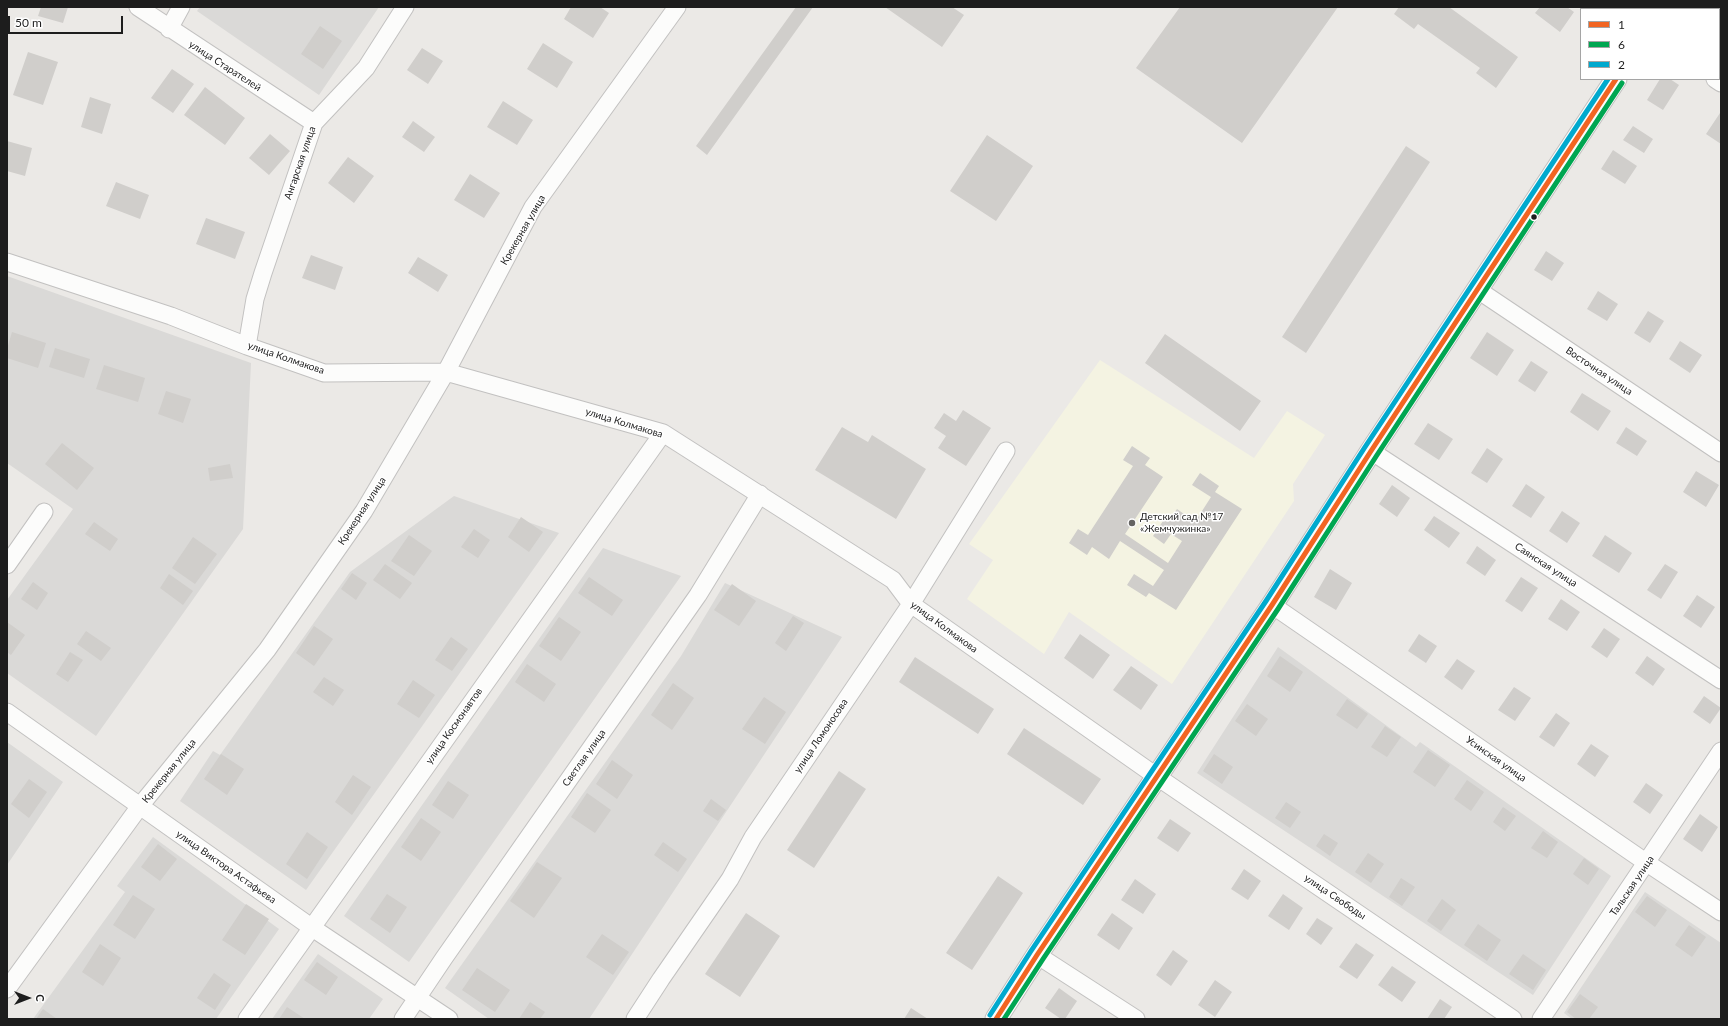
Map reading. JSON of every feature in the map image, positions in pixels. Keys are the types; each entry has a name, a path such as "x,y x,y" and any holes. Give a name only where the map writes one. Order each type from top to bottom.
{"street":[{"name":"улица Старателей","path":"138,7 169,29 314,123"},
{"path":"169,29 181,7"},
{"name":"Ангарская улица","path":"247,346 263,272 314,123 366,68 405,7"},
{"name":"Крекерная улица","path":"7,989 140,806 267,650 364,511 446,372 533,207 677,7"},
{"path":"996,1019 1156,776 1272,605 1371,451 1615,80"},
{"name":"улица Колмакова","path":"7,262 171,316 247,346 324,373 446,372 663,433 893,580 911,604 1156,776"},
{"name":"Восточная улица","path":"1478,290 1721,453"},
{"name":"улица Космонавтов","path":"247,1019 663,433"},
{"name":"Саянская улица","path":"1371,451 1721,680"},
{"name":"улица Ломоносова","path":"635,1019 661,978 730,879 762,824 911,604 1006,452"},
{"name":"Светлая улица","path":"403,1019 698,595 760,494"},
{"path":"7,565 44,512"},
{"name":"Усинская улица","path":"1272,605 1647,863 1721,912"},
{"name":"улица Виктора Астафьева","path":"7,712 311,927 449,1019"},
{"name":"Тальская улица","path":"1541,1019 1721,751"},
{"name":"улица Свободы","path":"1156,776 1513,1019"},
{"path":"1037,955 1136,1019"}],"shaded area":[{"path":"200,7 379,7 319,95 197,11"},
{"path":"7,276 251,363 243,529 96,736 7,673 7,600 73,509 7,463"},
{"name":"Детский сад №17 «Жемчужинка»","path":"1100,360 1254,458 1287,411 1325,435 1293,484 1294,501 1172,684 1069,612 1044,654 967,599 993,560 969,544"},
{"path":"454,496 559,533 306,890 180,801 213,751 220,755 350,572"},
{"path":"603,548 681,576 409,962 344,916"},
{"path":"725,583 842,637 589,1019 489,1019 445,988 681,656"},
{"path":"1278,647 1416,747 1420,742 1611,876 1533,995 1197,773"},
{"path":"7,742 63,782 7,865"},
{"path":"153,837 279,929 216,1019 33,1019 125,892 117,886"},
{"path":"1645,892 1721,943 1721,1019 1572,1019 1564,1013"},
{"path":"318,954 383,999 369,1019 272,1019"}],"building":[{"path":"41,7 68,7 63,23 38,16"},
{"path":"571,7 600,7 609,13 593,38 564,19"},
{"path":"796,7 813,7 707,155 696,146"},
{"path":"885,7 952,7 964,15 942,47"},
{"path":"1180,7 1338,7 1242,143 1136,68"},
{"path":"1399,7 1449,7 1518,57 1496,88 1476,73 1480,68 1418,24 1414,29 1394,14"},
{"path":"1540,7 1567,7 1574,12 1560,32 1535,13"},
{"path":"320,26 342,41 323,69 301,54"},
{"path":"543,43 573,62 557,88 527,69"},
{"path":"422,48 443,61 428,84 407,70"},
{"path":"28,52 58,62 43,105 13,95"},
{"path":"172,69 194,84 173,113 151,98"},
{"path":"1659,80 1672,80 1679,85 1663,110 1647,100"},
{"path":"205,87 245,118 225,145 184,115"},
{"path":"90,97 111,104 102,134 81,127"},
{"path":"503,101 533,120 517,145 487,127"},
{"path":"1720,113 1721,114 1721,144 1706,134"},
{"path":"413,121 435,137 424,152 402,137"},
{"path":"1633,126 1653,139 1644,153 1623,140"},
{"path":"270,134 290,151 269,175 249,158"},
{"path":"987,135 1033,166 996,221 950,191"},
{"path":"7,141 32,148 25,176 7,171"},
{"path":"1406,146 1430,162 1306,353 1282,337"},
{"path":"1613,150 1637,166 1625,184 1601,169"},
{"path":"348,157 374,176 354,203 328,183"},
{"path":"470,174 500,193 484,218 454,200"},
{"path":"116,182 149,195 140,219 106,206"},
{"path":"206,218 245,232 235,259 196,244"},
{"path":"1546,251 1564,263 1552,281 1534,270"},
{"path":"311,255 343,267 335,290 302,278"},
{"path":"418,257 448,275 438,292 408,273"},
{"path":"1598,291 1618,304 1607,321 1587,309"},
{"path":"1648,311 1664,321 1650,343 1634,333"},
{"path":"12,332 46,343 38,368 7,358 7,349"},
{"path":"1487,332 1514,350 1497,376 1470,358"},
{"path":"1165,334 1261,401 1240,431 1145,363"},
{"path":"1680,341 1702,355 1690,373 1669,359"},
{"path":"55,348 90,359 84,378 49,367"},
{"path":"1531,361 1548,372 1535,392 1518,381"},
{"path":"104,365 145,378 138,402 96,389"},
{"path":"166,391 191,399 183,423 158,414"},
{"path":"1582,393 1611,411 1598,431 1570,412"},
{"path":"963,410 991,428 966,466 938,448 946,436 934,428 944,413 956,421"},
{"path":"1428,423 1453,439 1439,460 1414,444"},
{"path":"842,427 868,442 872,435 926,469 896,519 815,470"},
{"path":"1626,427 1647,441 1637,456 1616,443"},
{"path":"62,443 94,468 77,490 45,464"},
{"path":"1132,446 1150,458 1145,465 1163,477 1125,534 1168,563 1182,541 1171,534 1164,544 1153,536 1165,518 1169,521 1177,509 1195,522 1211,497 1192,485 1200,473 1219,486 1215,492 1242,509 1176,610 1149,593 1146,597 1127,585 1134,574 1153,586 1164,570 1120,541 1109,559 1092,547 1087,555 1069,543 1078,529 1088,535 1133,466 1123,460"},
{"path":"1487,448 1503,459 1487,483 1471,473"},
{"path":"230,464 233,478 210,481 208,468"},
{"path":"1696,471 1719,485 1706,507 1683,492"},
{"path":"1526,484 1545,497 1531,518 1512,506"},
{"path":"1392,485 1410,498 1397,517 1379,504"},
{"path":"1562,511 1580,523 1567,543 1549,531"},
{"path":"1434,516 1460,533 1449,548 1424,530"},
{"path":"521,517 543,532 529,552 508,537"},
{"path":"94,522 118,539 110,551 85,534"},
{"path":"474,529 490,540 478,558 461,547"},
{"path":"409,535 432,551 414,576 391,561"},
{"path":"1605,535 1632,553 1619,573 1592,556"},
{"path":"193,537 217,554 195,584 172,568"},
{"path":"1477,546 1496,560 1485,576 1466,563"},
{"path":"385,564 412,583 400,599 373,580"},
{"path":"1665,564 1678,572 1661,599 1647,590"},
{"path":"1330,569 1352,583 1336,610 1314,597"},
{"path":"352,573 367,583 356,600 341,589"},
{"path":"169,574 193,591 183,605 160,588"},
{"path":"589,577 623,600 612,616 578,593"},
{"path":"1521,577 1538,588 1522,612 1505,601"},
{"path":"33,582 48,593 37,610 21,599"},
{"path":"732,584 756,601 739,626 714,610"},
{"path":"1697,595 1715,607 1701,628 1683,616"},
{"path":"1561,599 1580,612 1567,631 1548,619"},
{"path":"793,616 804,623 786,651 775,643"},
{"path":"559,617 581,632 561,661 539,646"},
{"path":"7,622 25,635 11,655 7,652"},
{"path":"314,626 333,639 314,666 296,653"},
{"path":"1604,628 1620,639 1607,658 1591,647"},
{"path":"86,631 111,648 101,661 77,644"},
{"path":"1080,634 1110,655 1093,679 1064,658"},
{"path":"1419,634 1437,646 1426,663 1408,651"},
{"path":"451,637 468,649 452,671 435,660"},
{"path":"70,652 83,660 68,682 56,674"},
{"path":"1280,656 1303,672 1290,692 1267,676"},
{"path":"1647,656 1665,669 1653,686 1635,673"},
{"path":"915,657 994,709 978,734 899,682"},
{"path":"1457,659 1475,671 1462,690 1444,677"},
{"path":"527,664 556,684 544,702 515,682"},
{"path":"1131,666 1158,685 1141,710 1113,690"},
{"path":"324,677 344,690 333,706 313,692"},
{"path":"413,680 435,695 419,718 397,704"},
{"path":"673,683 694,698 672,730 651,715"},
{"path":"1514,687 1531,698 1515,721 1498,710"},
{"path":"1704,696 1721,708 1710,724 1693,712"},
{"path":"764,697 786,712 765,744 742,729"},
{"path":"1347,699 1368,714 1357,729 1336,715"},
{"path":"1247,704 1268,719 1256,736 1235,721"},
{"path":"1556,713 1570,723 1554,747 1539,737"},
{"path":"1385,726 1401,737 1387,757 1371,747"},
{"path":"1024,728 1101,779 1083,805 1007,754"},
{"path":"1591,744 1609,756 1595,777 1577,764"},
{"path":"1428,750 1450,765 1435,787 1413,772"},
{"path":"221,754 244,769 227,795 204,779"},
{"path":"1214,754 1233,767 1222,784 1203,771"},
{"path":"612,760 633,775 617,799 596,784"},
{"path":"839,771 866,789 814,868 787,850"},
{"path":"353,775 371,787 352,815 335,802"},
{"path":"29,779 47,792 29,818 11,804"},
{"path":"1467,780 1484,792 1471,811 1454,799"},
{"path":"448,781 469,795 453,819 432,805"},
{"path":"1646,783 1663,795 1650,814 1633,802"},
{"path":"587,793 611,810 595,833 571,817"},
{"path":"711,799 726,810 718,821 703,811"},
{"path":"1286,802 1301,812 1290,828 1275,818"},
{"path":"1503,807 1516,816 1505,831 1493,822"},
{"path":"1700,814 1718,827 1702,852 1683,839"},
{"path":"421,818 441,832 421,861 401,847"},
{"path":"1170,819 1191,833 1178,852 1157,838"},
{"path":"1543,831 1558,842 1547,858 1531,848"},
{"path":"307,832 328,847 307,879 286,864"},
{"path":"1324,834 1338,843 1330,856 1316,846"},
{"path":"663,842 687,859 678,872 654,855"},
{"path":"158,844 177,859 160,881 141,867"},
{"path":"1368,853 1384,864 1371,883 1355,872"},
{"path":"1584,858 1599,869 1588,885 1573,874"},
{"path":"537,862 562,878 534,918 510,901"},
{"path":"1244,869 1261,881 1248,900 1231,889"},
{"path":"998,876 1023,893 972,970 946,953"},
{"path":"1401,878 1415,887 1402,906 1389,897"},
{"path":"1135,879 1156,894 1143,914 1121,900"},
{"path":"387,894 407,907 390,933 370,919"},
{"path":"1283,894 1303,908 1289,930 1268,916"},
{"path":"133,895 155,909 135,939 113,925"},
{"path":"1647,896 1667,910 1655,927 1635,912"},
{"path":"1442,899 1456,910 1441,931 1427,921"},
{"path":"246,904 269,919 245,955 222,940"},
{"path":"746,913 780,936 740,997 705,974"},
{"path":"1112,913 1133,928 1119,950 1097,935"},
{"path":"1317,918 1333,928 1321,945 1306,934"},
{"path":"1478,924 1501,940 1487,961 1464,945"},
{"path":"1689,925 1706,937 1692,957 1675,945"},
{"path":"602,934 629,952 613,975 586,957"},
{"path":"1356,943 1374,955 1357,979 1339,967"},
{"path":"100,944 121,958 103,986 82,972"},
{"path":"1173,950 1188,961 1171,986 1156,975"},
{"path":"1523,954 1546,970 1533,990 1509,974"},
{"path":"317,962 338,977 326,995 304,980"},
{"path":"1392,966 1416,982 1402,1002 1378,985"},
{"path":"477,968 510,990 495,1012 462,990"},
{"path":"214,973 231,985 215,1010 197,998"},
{"path":"1215,980 1232,992 1215,1017 1198,1005"},
{"path":"1059,988 1077,1001 1065,1019 1061,1019 1045,1008"},
{"path":"1580,994 1598,1007 1589,1019 1576,1019 1567,1012"},
{"path":"1440,999 1452,1007 1444,1019 1427,1019"},
{"path":"530,1002 545,1012 540,1019 519,1019"},
{"path":"287,1007 305,1019 279,1019"},
{"path":"911,1008 928,1019 904,1019"},
{"path":"43,1009 57,1019 36,1019"}],"transit line":[{"name":"2","path":"990,1015 1031,951 1266,601 1365,447 1607,80"},
{"name":"1","path":"996,1019 1037,955 1272,605 1371,451 1615,80"},
{"name":"6","path":"1004,1019 1278,609 1377,455 1622,83"}],"place":[{"name":"Детский сад №17 «Жемчужинка»","path":"1132,523"}]}
